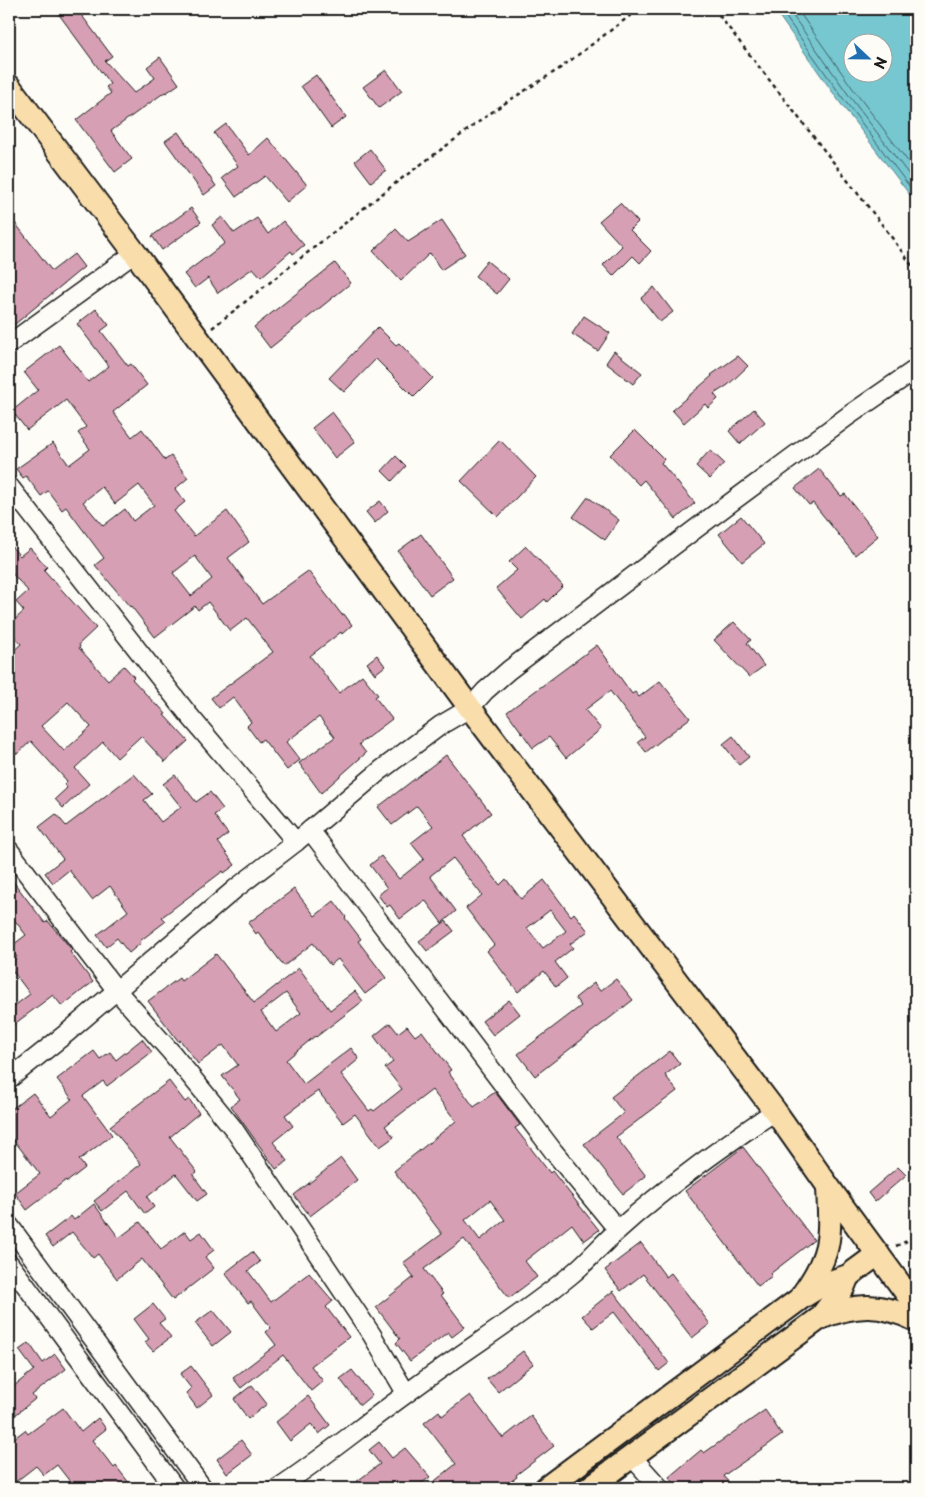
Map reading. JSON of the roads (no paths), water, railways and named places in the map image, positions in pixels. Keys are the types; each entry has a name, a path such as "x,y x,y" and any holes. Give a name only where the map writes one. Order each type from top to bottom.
{"main road":[{"path":"9,86 470,708 775,1111 828,1187 916,1306"},
{"path":"801,1298 820,1269 829,1241 828,1187"},
{"path":"551,1487 801,1298 822,1285 848,1276 878,1254"},
{"path":"820,1318 843,1288 848,1276"},
{"path":"589,1488 820,1318 839,1310 877,1306 902,1313 916,1320"},
{"path":"749,1336 766,1358"}],"street":[{"path":"9,344 134,253"},
{"path":"9,1079 68,1032 235,889 296,842 381,770 441,725 470,708 485,691 509,670 699,526 848,416 916,369"},
{"path":"9,486 188,714 296,842"},
{"path":"310,830 554,1152 618,1230"},
{"path":"9,850 117,990 233,1128 372,1335 406,1393"},
{"path":"278,1488 320,1460 406,1393 521,1314 573,1274 618,1230 725,1145 775,1111"},
{"path":"9,1225 203,1488"},
{"path":"9,1263 175,1488"},
{"path":"632,1457 660,1488"}],"water":[{"path":"774,9 916,9 916,203 841,104"}]}
